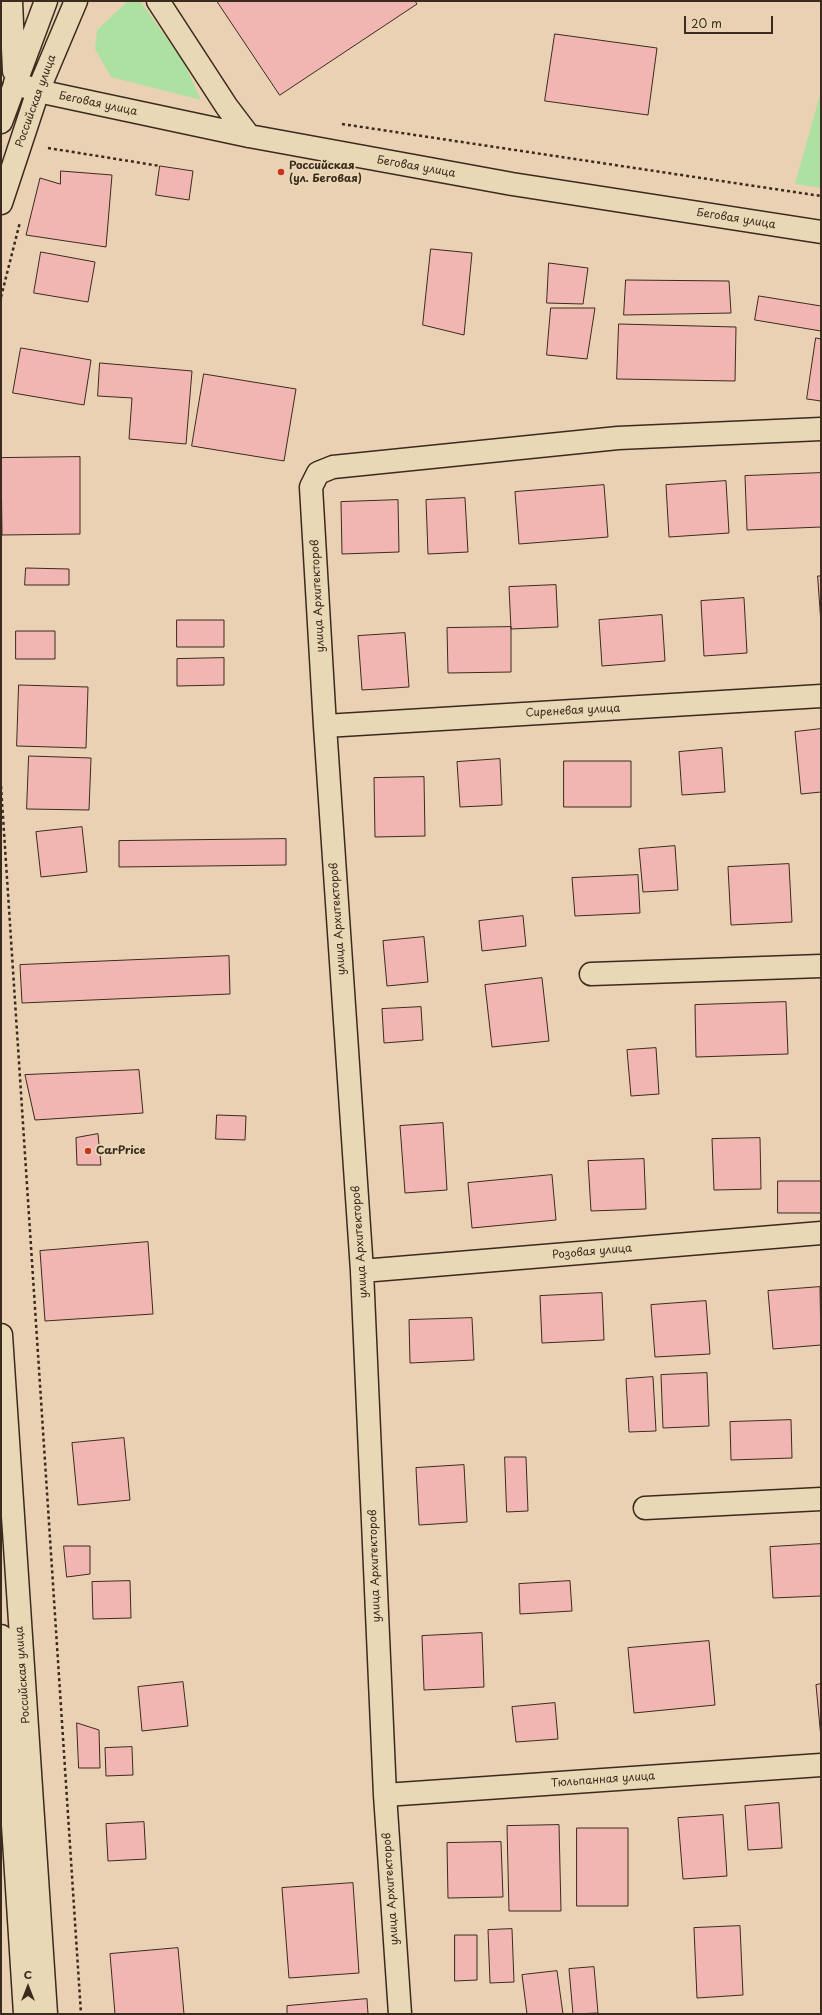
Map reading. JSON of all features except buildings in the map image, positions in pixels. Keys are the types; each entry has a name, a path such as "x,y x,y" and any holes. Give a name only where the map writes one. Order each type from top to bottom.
{"street":[{"path":"11,1 15,83"},
{"name":"Российская улица","path":"1,203 38,92 76,1"},
{"path":"158,1 227,107 249,136"},
{"path":"1,122 45,4"},
{"name":"Беговая улица","path":"15,83 38,92 249,136 512,184 821,232"},
{"name":"улица Архитекторов","path":"400,2014 385,1795 362,1271 325,726 311,487 318,472 333,467 618,438 821,429"},
{"name":"Сиреневая улица","path":"325,726 821,696"},
{"path":"591,974 821,966"},
{"name":"Розовая улица","path":"362,1271 821,1233"},
{"name":"Российская улица","path":"1,1335 46,2014"},
{"path":"645,1508 821,1499"},
{"name":"Российская улица","path":"1,1636 25,2014"},
{"name":"Тюльпанная улица","path":"385,1795 821,1765"}],"path":[{"path":"337,123 821,196"},
{"path":"41,147 160,166"},
{"path":"1,297 21,220"},
{"path":"1,786 81,2014"}],"green space":[{"path":"128,1 140,1 183,61 201,100 111,77 95,49 97,30"},
{"path":"821,91 821,188 795,184"}],"place":[{"name":"Российская (ул. Беговая)","path":"281,172"},
{"name":"CarPrice","path":"88,1151"}]}
